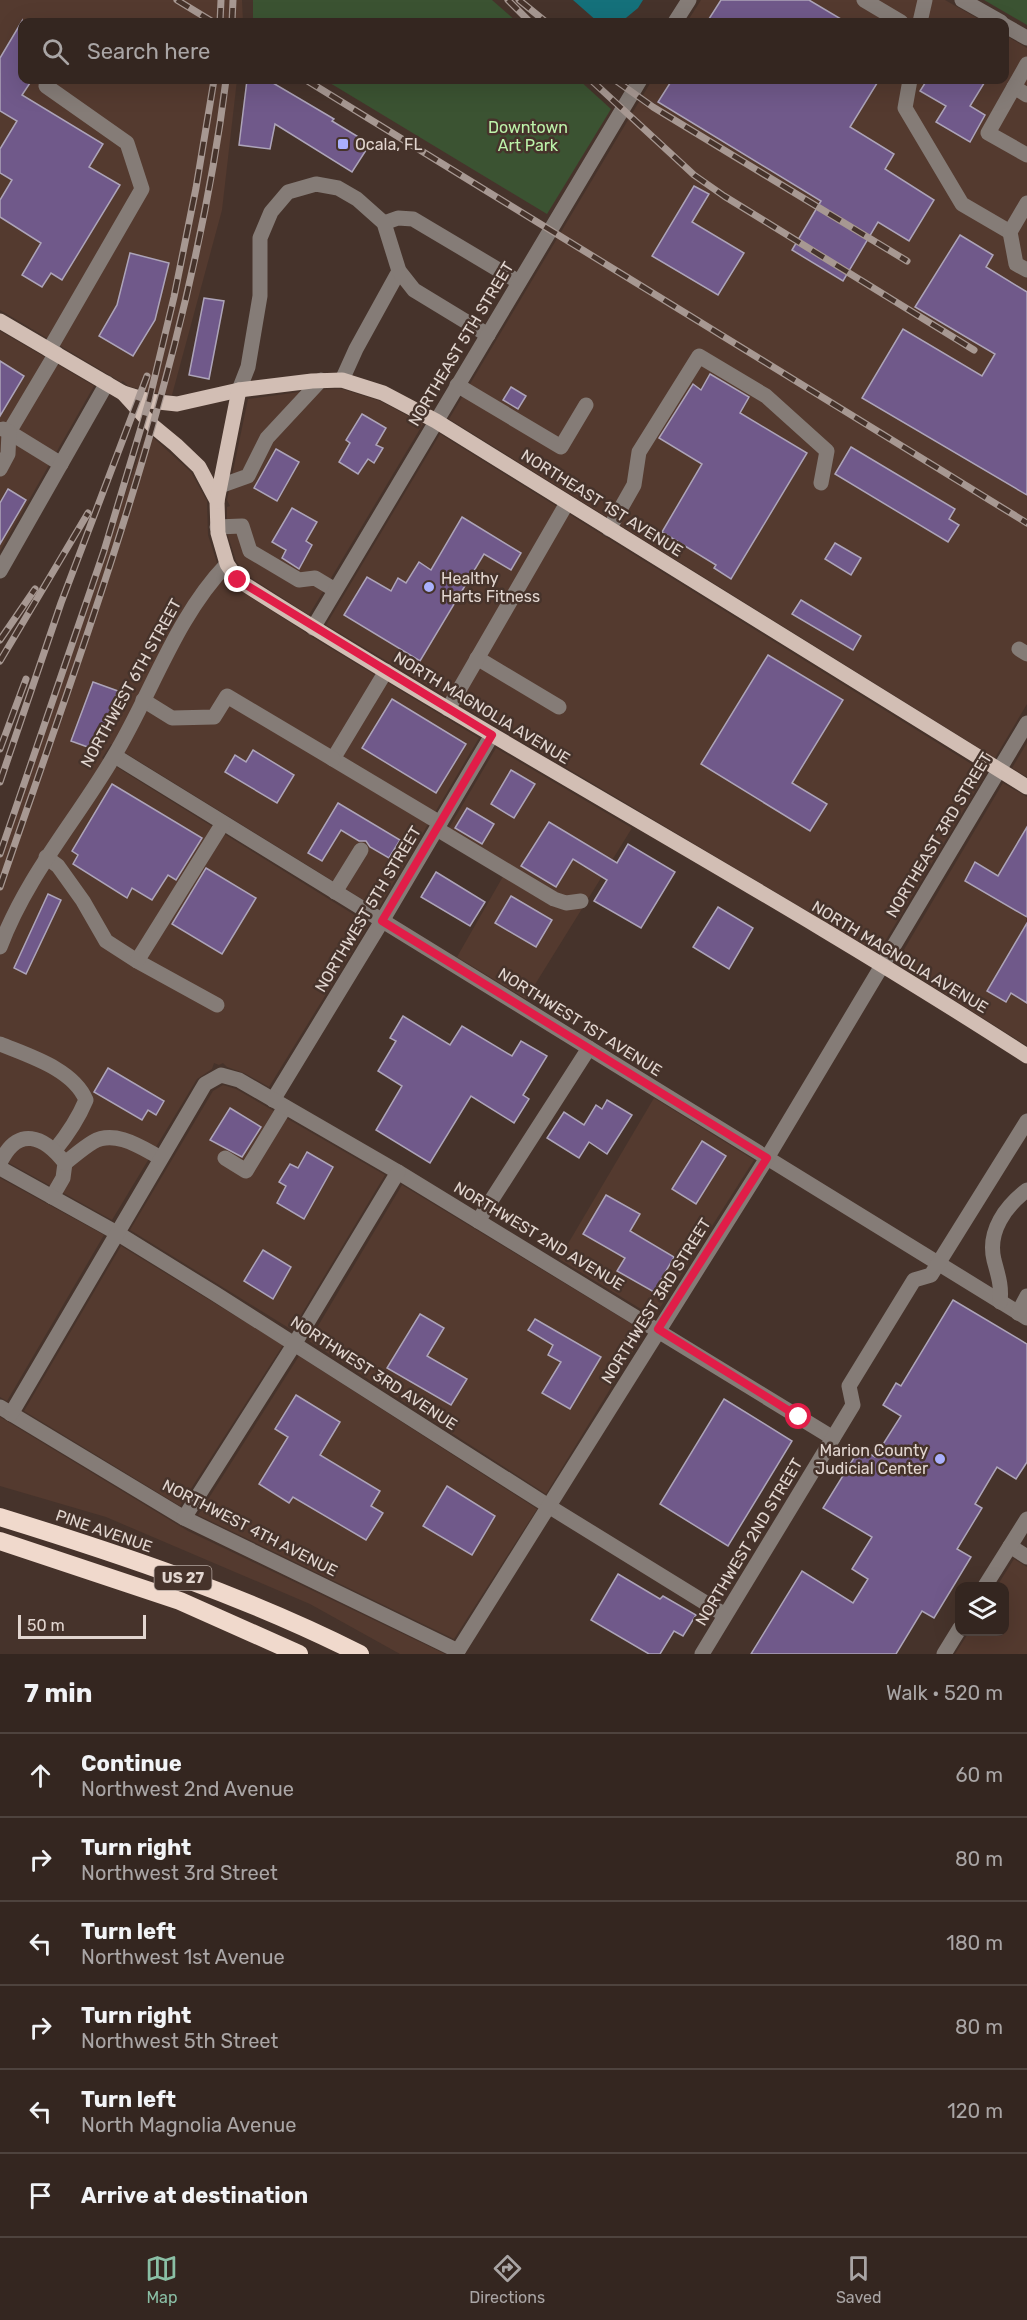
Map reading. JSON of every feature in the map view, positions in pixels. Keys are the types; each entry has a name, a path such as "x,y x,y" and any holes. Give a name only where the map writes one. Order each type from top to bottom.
{"highway":[{"name":"PINE AVENUE","path":"0,1517 107,1551 200,1585 259,1608 360,1654"},
{"name":"US 27","path":"0,1540 180,1601 299,1654"}],"main road":[{"name":"NORTH MAGNOLIA AVENUE","path":"0,321 123,393 153,426 199,467 218,493 218,527 227,564 238,580 448,709 883,966 1027,1056"},
{"name":"NORTHEAST 1ST AVENUE","path":"123,393 160,403 177,404 239,390 321,380 342,380 383,393 436,421 1027,787"},
{"path":"218,493 239,390"}],"street":[{"path":"678,18 689,0"},
{"path":"864,0 894,18"},
{"path":"921,18 925,0"},
{"path":"962,0 993,18"},
{"path":"1009,28 1027,38"},
{"path":"1027,64 1021,91 988,133 1027,155"},
{"name":"NORTHEAST 5TH STREET","path":"313,628 638,84"},
{"path":"909,84 905,108 962,204 1010,232"},
{"path":"0,469 8,454 4,430 52,352 142,189 127,143 46,86"},
{"path":"239,390 248,367 260,296 260,238 271,212 288,192 316,184 338,188 357,199 384,224 399,271 414,290 488,335"},
{"path":"1027,203 1010,232 1016,264 1027,270"},
{"path":"384,224 398,218 413,219 519,282"},
{"path":"342,380 356,348 399,271"},
{"path":"609,529 633,485 639,452 699,356 766,396 827,451 821,483"},
{"path":"218,493 248,476 267,438 321,380"},
{"path":"0,571 107,383"},
{"path":"457,386 561,447 586,405"},
{"path":"4,430 62,464"},
{"path":"448,709 567,503"},
{"path":"218,527 242,526 250,551 299,580 315,578 335,590"},
{"name":"NORTHWEST 6TH STREET","path":"0,947 27,890 46,857 115,756 162,662 208,584 227,564"},
{"path":"477,658 559,707"},
{"path":"333,759 386,671"},
{"path":"143,700 172,718 214,717 227,696 333,759 554,899 566,903 580,901"},
{"name":"NORTHEAST 3RD STREET","path":"883,966 1027,723"},
{"name":"NORTHWEST 5TH STREET","path":"225,1158 246,1171 279,1103 382,921 492,735"},
{"name":"NORTHWEST 1ST AVENUE","path":"115,756 1022,1315"},
{"path":"137,961 223,823"},
{"path":"335,892 361,850"},
{"path":"46,857 58,866 106,941 216,1005"},
{"name":"NORTHWEST 3RD STREET","path":"457,1652 767,1158 883,966"},
{"path":"0,1044 36,1059 55,1070 74,1082 83,1093 86,1100 80,1114 55,1150"},
{"path":"478,1221 589,1048"},
{"name":"NORTHWEST 2ND AVENUE","path":"161,1158 206,1084 221,1075 239,1080 398,1172 833,1438"},
{"name":"NORTHWEST 2ND STREET","path":"702,1654 853,1405 849,1386 914,1280 931,1275 1027,1121"},
{"path":"0,1166 4,1154 17,1142 31,1138 44,1141 65,1163"},
{"path":"6,1411 161,1158 116,1138 95,1140 65,1163 63,1178 52,1197"},
{"name":"NORTHWEST 3RD AVENUE","path":"0,1166 117,1233 296,1343 550,1507 725,1615"},
{"path":"184,1518 296,1343 398,1172"},
{"path":"1000,1302 1002,1290 993,1257 993,1238 1001,1217 1013,1201 1027,1190"},
{"path":"1022,1315 1027,1296"},
{"name":"NORTHWEST 4TH AVENUE","path":"6,1411 184,1518 457,1652"},
{"path":"988,1582 1027,1519"},
{"path":"1010,1546 1027,1557"},
{"path":"944,1654 955,1636"}],"shaded area":[{"path":"0,0 242,0 243,18 18,18 18,84 237,84 222,210 172,395 128,386 0,310"},
{"path":"701,0 945,0 977,18 690,18"},
{"path":"1009,37 1027,48 1027,704 995,758 449,419 650,84 1009,84"},
{"path":"0,331 94,386 0,551"},
{"path":"342,389 380,401 423,424 309,615 245,574 236,561 227,533 227,507 230,506 227,500 248,399 314,390"},
{"path":"147,432 191,472 207,501 208,535 218,566 230,584 317,640 479,738 378,909 111,744 102,758 369,924 269,1087 223,1063 219,1065 214,1063 212,1069 197,1079 112,1220 0,1158 0,849"},
{"path":"440,434 986,773 878,953 326,625"},
{"path":"1027,743 1027,777 1012,768"},
{"path":"496,748 632,828 526,999 457,957 505,873 443,838"},
{"path":"1003,783 1027,797 1027,1046 896,963"},
{"path":"223,1085 236,1089 385,1175 292,1330 130,1230 213,1091"},
{"path":"654,1098 754,1160 654,1317 559,1259"},
{"path":"0,1178 104,1235 7,1401 0,1397"},
{"path":"402,1185 645,1332 546,1494 309,1341"},
{"path":"121,1246 283,1345 180,1506 24,1411"},
{"path":"299,1356 537,1509 454,1639 198,1515"},
{"path":"0,1417 188,1531 445,1654 400,1654 310,1604 106,1517 0,1486"},
{"path":"1014,1559 1027,1567 1027,1654 955,1654 966,1636 1009,1636 1009,1582 1000,1582"}],"green space":[{"path":"253,0 492,0 512,18 253,18"},
{"path":"984,0 1027,0 1027,25"},
{"name":"Downtown Art Park","path":"332,84 583,84 611,109 547,214"}],"water":[{"path":"573,0 643,0 638,8 626,18 593,18"}],"building":[{"path":"721,0 809,0 839,18 710,18"},
{"path":"18,28 18,84 29,84 22,95 103,144 89,167 120,185 62,280 51,273 42,287 22,275 41,243 0,217 0,200 12,180 0,173 0,149 17,121 0,111 0,58"},
{"path":"247,84 275,84 334,119 332,121 370,144 352,172 275,124 270,149 239,145"},
{"path":"669,84 877,84 850,127 894,154 885,169 934,200 909,241 878,222 843,281 792,250 821,201 658,102"},
{"path":"924,84 984,84 970,106 985,115 970,142 936,122 946,106 920,91"},
{"path":"694,186 709,194 692,222 744,253 718,295 652,256"},
{"path":"960,235 993,255 986,267 1027,292 1027,495 862,398 903,329 982,376 995,354 915,307"},
{"path":"130,253 169,263 155,320 133,356 99,336 117,305"},
{"path":"204,298 224,301 209,379 189,375"},
{"path":"0,361 24,376 0,416"},
{"path":"710,374 749,397 740,413 807,453 731,579 714,568 716,565 662,532 702,464 659,438 693,384 701,390"},
{"path":"511,387 526,396 518,409 503,400"},
{"path":"362,414 386,428 376,445 383,448 374,463 368,459 358,474 339,462 350,443 346,440"},
{"path":"851,447 955,509 949,519 959,525 948,542 835,474"},
{"path":"276,449 299,462 277,501 254,488"},
{"path":"8,489 26,500 0,544 0,503"},
{"path":"292,508 317,522 306,541 312,545 299,569 282,558 286,550 272,542"},
{"name":"Healthy Harts Fitness","path":"462,517 521,553 511,570 484,554 420,661 344,615 367,577 391,591 398,578 406,583 419,562 431,570"},
{"path":"835,543 861,558 851,575 825,559"},
{"path":"801,600 861,636 853,650 792,614"},
{"path":"768,655 843,700 792,783 827,804 810,831 701,764"},
{"path":"93,682 118,691 96,750 71,741"},
{"path":"392,699 466,744 436,793 362,748"},
{"path":"253,750 294,775 277,803 225,772 235,755 246,762"},
{"path":"511,770 535,784 514,818 491,804"},
{"path":"112,784 202,838 176,880 168,875 152,900 132,888 127,898 73,864 78,855 72,851"},
{"path":"338,803 400,840 389,858 370,847 366,841 359,841 341,830 322,861 308,853"},
{"path":"467,808 494,824 482,844 455,828"},
{"path":"549,822 617,863 628,844 675,872 641,928 594,901 607,880 573,859 556,887 521,866"},
{"path":"1027,827 1027,917 965,881 975,862 998,876"},
{"path":"206,868 256,898 222,954 172,924"},
{"path":"436,872 485,902 470,926 421,897"},
{"path":"48,894 61,900 26,974 14,968"},
{"path":"511,896 552,920 536,947 495,923"},
{"path":"718,907 753,928 729,969 693,947"},
{"path":"1027,923 1027,1003 1011,993 1006,1002 987,991"},
{"path":"403,1016 450,1045 462,1026 512,1056 521,1041 547,1056 523,1095 529,1099 514,1123 471,1096 430,1163 376,1130 402,1086 378,1071 396,1041 390,1038"},
{"path":"108,1068 164,1101 156,1115 148,1110 142,1120 94,1092"},
{"path":"607,1100 632,1115 607,1154 589,1142 579,1158 547,1138 564,1112 584,1125 596,1105 602,1109"},
{"path":"230,1108 261,1127 242,1157 210,1140"},
{"path":"702,1141 726,1156 696,1204 672,1189"},
{"path":"307,1152 333,1167 304,1219 277,1203 286,1186 279,1182 290,1164 298,1168"},
{"path":"606,1195 640,1214 630,1231 674,1257 654,1292 617,1271 625,1258 583,1234"},
{"path":"263,1250 291,1267 273,1299 244,1281"},
{"name":"Marion County Judicial Center","path":"953,1300 1027,1344 1027,1462 1016,1479 997,1467 975,1504 982,1508 957,1549 971,1557 934,1618 922,1611 896,1654 751,1654 802,1571 853,1603 868,1579 852,1569 872,1537 823,1508 860,1448 875,1457 901,1416 883,1405 896,1383 901,1386"},
{"path":"420,1314 444,1328 427,1356 467,1379 451,1405 387,1368"},
{"path":"535,1319 601,1357 570,1409 542,1393 561,1362 548,1355 553,1345 528,1330"},
{"path":"296,1395 340,1422 320,1455 380,1491 371,1506 383,1513 366,1540 293,1497 289,1503 259,1484 288,1437 275,1429"},
{"path":"724,1399 792,1441 728,1546 660,1504"},
{"path":"447,1486 495,1516 472,1555 423,1526"},
{"path":"618,1574 660,1599 663,1596 696,1615 683,1636 674,1631 660,1654 649,1654 591,1620"}],"railway":[{"path":"177,0 206,18"},
{"path":"220,18 221,0"},
{"path":"232,18 233,0"},
{"path":"508,0 526,18"},
{"path":"519,0 541,18"},
{"path":"0,854 104,551 149,401 174,297 196,188 213,84"},
{"path":"0,887 102,589 163,388 189,287 210,184 225,84"},
{"path":"313,84 1027,523"},
{"path":"595,84 694,175 724,196 974,350"},
{"path":"621,84 653,107 907,261"},
{"path":"0,782 61,603 147,376"},
{"path":"0,661 88,513"},
{"path":"0,640 35,589"},
{"path":"0,749 26,679"}],"place":[{"name":"Ocala, FL","path":"343,144"},
{"name":"Healthy Harts Fitness","path":"429,587"},
{"name":"Marion County Judicial Center","path":"940,1459"}],"route":[{"path":"238,580 313,628 492,735 382,921 767,1158 658,1329 799,1417"}]}
